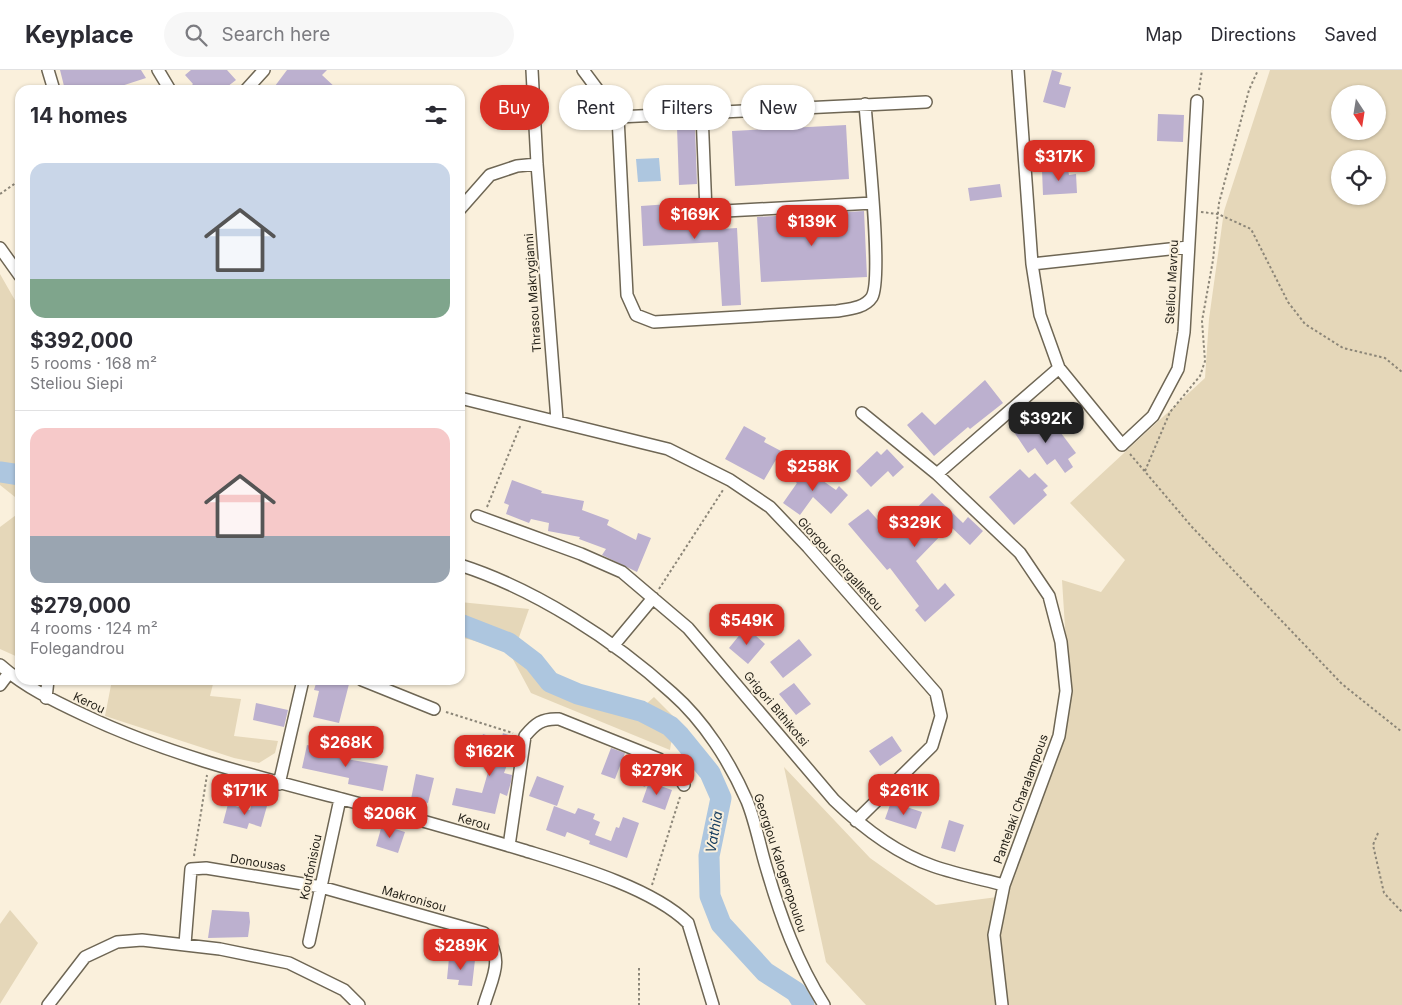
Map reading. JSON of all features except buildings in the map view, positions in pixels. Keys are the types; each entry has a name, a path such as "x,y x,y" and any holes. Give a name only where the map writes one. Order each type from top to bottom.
{"street":[{"path":"48,70 52,85"},
{"path":"158,70 167,85"},
{"path":"250,85 264,70"},
{"name":"Thrasou Makrygianni","path":"532,70 537,164 557,420"},
{"path":"583,70 594,85"},
{"path":"1018,70 1032,264 1040,315 1059,368 1122,444"},
{"name":"Steliou Mavrou","path":"1122,444 1153,416 1178,369 1184,332 1197,101"},
{"path":"731,111 926,102"},
{"path":"619,130 627,295 636,314 654,322 837,311 859,307 872,297 875,280 873,203 865,104"},
{"path":"703,130 706,212 873,203"},
{"path":"465,203 490,174 517,166 537,164"},
{"path":"1032,264 1188,246"},
{"path":"0,248 15,269"},
{"path":"937,474 1059,368"},
{"name":"Giorgou Giorgallettou","path":"465,399 557,420 668,450 730,480 770,507 815,554 936,694 941,716 932,746 856,821"},
{"name":"Pantelaki Charalampous","path":"862,413 937,474 1020,553 1049,596 1061,642 1066,691 1059,736 1004,885 994,935 1002,1005"},
{"name":"Grigori Bithikotsi","path":"480,517 581,554 622,572 688,628 834,800 856,821 892,848 933,866 1004,885"},
{"name":"Georgiou Kalogeropoulou","path":"465,567 484,573 545,602 613,646 673,693 704,729 729,766 747,802 783,922 797,958 824,1005"},
{"path":"613,646 654,598"},
{"name":"Kerou","path":"0,665 15,677"},
{"path":"0,686 9,673"},
{"name":"Kerou","path":"27,685 46,698 120,732 208,762 279,784 340,799 593,871 678,913 688,923 713,1005"},
{"path":"46,698 47,685"},
{"path":"279,784 302,685"},
{"path":"374,685 434,709"},
{"path":"509,846 525,736 537,723 548,718 559,719 660,759 676,771 684,785"},
{"name":"Koufonisiou","path":"309,942 340,799"},
{"path":"185,944 191,868"},
{"name":"Donousas","path":"191,868 206,868 321,887"},
{"name":"Makronisou","path":"321,887 484,933 494,946 497,961 484,1005"},
{"path":"48,1005 85,957 117,942 142,940 220,949 289,963 344,990 359,1005"}],"path":[{"path":"1197,101 1202,70"},
{"path":"1145,471 1170,412 1200,376 1205,361 1202,321 1219,203 1249,90 1258,70"},
{"path":"0,194 15,184"},
{"path":"1190,211 1218,214 1250,229 1288,302 1305,324 1343,348 1385,358 1402,372"},
{"path":"480,517 525,414"},
{"path":"1122,444 1192,527 1342,684 1402,732"},
{"path":"654,598 730,480"},
{"path":"434,709 525,736"},
{"path":"191,868 197,844 208,762"},
{"path":"648,897 684,785"},
{"path":"1378,833 1373,845 1384,893 1402,912"},
{"path":"639,968 639,1005"}],"shaded area":[{"path":"1270,70 1402,70 1402,1005 866,1005 826,962 784,767 870,858 936,905 1005,896 1070,707 1062,580 1101,592 1125,560 1070,503 1205,378 1209,319 1224,211"},
{"path":"0,274 15,300 15,497 0,485"},
{"path":"15,516 15,656 0,649 0,527"},
{"path":"465,603 529,609 518,640 558,675 634,715 654,697 675,718 670,750 531,693 508,650 465,638"},
{"path":"111,685 213,685 210,696 241,699 234,736 278,741 275,753 259,763 234,758 105,716"},
{"path":"10,910 38,943 0,1004 0,924"}],"water":[{"path":"659,158 661,181 638,182 636,159"}],"waterway":[{"name":"Vathia","path":"0,472 15,474"},
{"name":"Vathia","path":"465,626 509,643 534,662 550,682 578,694 641,711 670,726 680,736 710,773 721,798 709,856 710,896 721,924 765,972 796,992 804,1005"}]}
